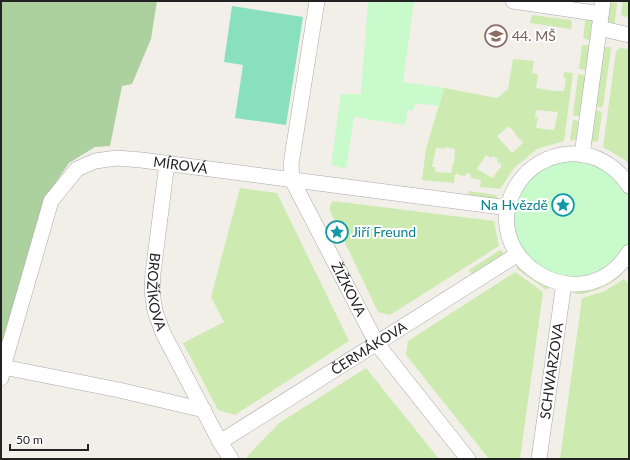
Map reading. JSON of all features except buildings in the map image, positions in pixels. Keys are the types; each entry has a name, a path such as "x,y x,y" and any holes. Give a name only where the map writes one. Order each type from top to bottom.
{"street":[{"name":"ŽIŽKOVA","path":"317,1 291,164 292,180 376,344 468,459"},
{"path":"513,1 601,14 629,35"},
{"path":"582,155 601,14"},
{"path":"627,260 597,279 579,284 550,280 538,274 527,265 518,254 509,232 508,218 509,208 516,187 523,177 543,161 558,156 569,154 596,158 609,165 629,186"},
{"name":"MÍROVÁ","path":"2,372 51,201 77,169 95,161 117,158 167,163 509,208"},
{"name":"BROŽÍKOVA","path":"167,163 153,273 153,298 155,311 164,334 220,442 231,459"},
{"name":"ČERMÁKOVA","path":"220,442 518,254"},
{"name":"SCHWARZOVA","path":"539,459 564,283"},
{"path":"2,372 112,389 204,410"}],"green space":[{"path":"1,1 157,1 151,39 132,84 122,86 110,146 95,147 69,163 44,200 1,346"},
{"path":"368,1 414,1 403,82 444,88 439,106 415,103 413,110 408,110 405,125 354,117 346,169 331,165 341,94 361,94"},
{"path":"623,1 629,1 629,18 621,15"},
{"path":"606,2 616,3 617,5 614,27 608,24"},
{"path":"232,6 303,17 286,125 235,118 243,65 224,62"},
{"path":"532,15 570,20 572,22 571,29 530,23"},
{"path":"586,15 593,22 591,41 583,38"},
{"path":"590,45 586,70 579,69 582,46"},
{"path":"600,47 610,47 611,49 602,107 592,106"},
{"path":"621,48 629,49 629,165 625,160 603,147 616,51"},
{"path":"513,59 534,61 532,73 538,74 536,88 564,91 566,78 563,77 564,72 573,73 564,141 537,149 514,168 500,189 480,187 481,180 471,178 471,174 466,173 466,176 458,175 458,173 455,175 454,183 422,180 426,149 444,88 497,98 508,89","holes":["536,110 558,112 554,130 536,128 538,117 535,117","509,126 523,143 512,153 497,136","445,147 455,149 454,163 451,173 435,172 435,167 432,167 436,148 445,149","486,155 491,158 492,156 498,159 497,162 501,164 501,167 492,178 477,169"]},
{"path":"579,74 585,75 580,116 574,116 573,114"},
{"path":"591,110 600,111 602,114 598,141 587,143"},
{"path":"573,120 579,121 576,140 571,141 570,139"},
{"name":"Na Hvězdě","path":"567,159 598,164 626,189 629,196 629,242 626,248 596,275 561,278 526,257 513,230 515,200 534,173"},
{"path":"240,188 277,193 349,341 235,415 218,410 183,343 224,322 211,297"},
{"path":"469,191 496,195 496,202 468,199"},
{"path":"333,201 494,221 499,246 390,315 378,312 330,211 330,205"},
{"path":"500,250 506,258 474,278 469,270"},
{"path":"517,263 550,285 548,289 545,289 517,269"},
{"path":"620,271 623,273 620,277 595,291 577,294 572,290"},
{"path":"515,272 543,292 520,459 489,459 406,355 408,341"},
{"path":"624,279 629,283 629,459 560,459 582,298 605,291"},
{"path":"366,368 439,459 249,459 247,457 279,423"}],"place":[{"name":"44. MŠ","path":"496,36"},
{"name":"Na Hvězdě","path":"563,205"},
{"name":"Jiří Freund","path":"337,232"}]}
